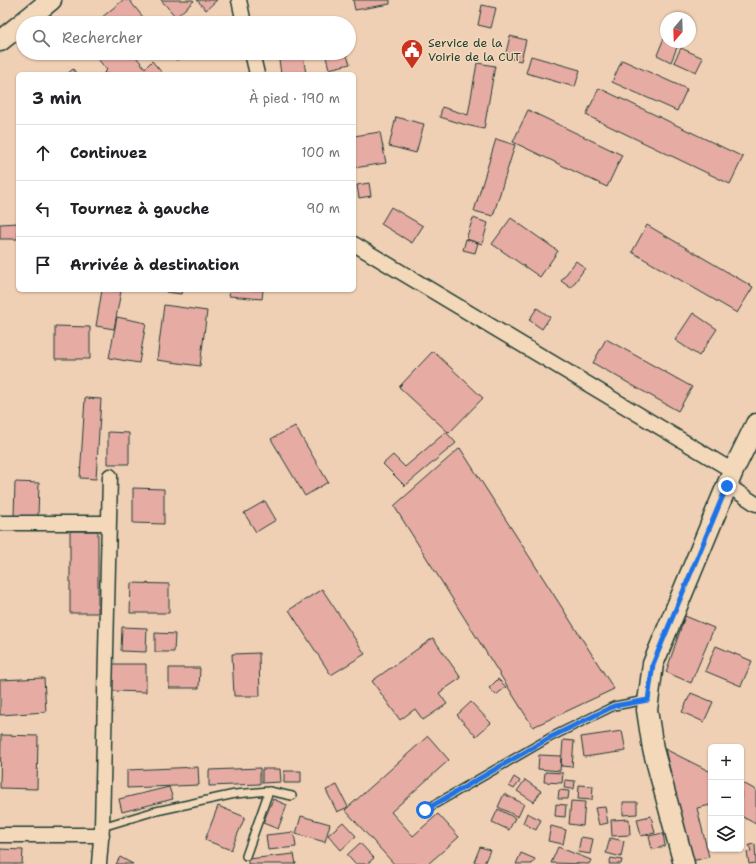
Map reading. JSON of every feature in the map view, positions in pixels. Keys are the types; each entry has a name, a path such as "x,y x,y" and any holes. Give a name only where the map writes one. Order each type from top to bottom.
{"street":[{"path":"31,16 51,0"},
{"path":"239,0 242,16"},
{"path":"0,41 16,28"},
{"path":"254,60 257,72"},
{"path":"356,245 730,478 756,504"},
{"path":"684,864 653,749 647,710 653,664 730,478 756,424"},
{"path":"100,864 110,476"},
{"path":"0,523 109,523"},
{"path":"0,835 102,831"}],"lane":[{"path":"425,810 551,737 614,706 648,700"},
{"path":"246,856 269,791"},
{"path":"102,831 152,812 228,795 269,791 292,796"}],"building":[{"path":"123,0 129,0 142,16 104,16"},
{"path":"161,0 194,1 177,16 175,16"},
{"path":"197,0 217,0 206,10"},
{"path":"353,0 390,0 390,4 355,10"},
{"path":"482,5 496,8 491,28 478,25"},
{"path":"510,36 526,40 521,61 505,57"},
{"path":"660,48 677,48 671,62 657,55"},
{"path":"681,48 703,58 696,72 674,62"},
{"path":"531,56 580,70 575,87 526,73"},
{"path":"99,60 139,60 145,68 152,61 161,72 105,72 107,70"},
{"path":"279,60 304,60 306,72 281,72"},
{"path":"327,60 349,60 350,64 329,69"},
{"path":"622,60 687,89 677,111 612,82"},
{"path":"477,63 495,66 484,129 440,117 442,107 468,115"},
{"path":"599,88 743,157 730,184 586,115"},
{"path":"528,110 622,155 607,187 513,142"},
{"path":"396,117 424,124 416,153 389,146"},
{"path":"380,132 386,163 356,168 356,136"},
{"path":"496,139 515,145 493,216 474,211"},
{"path":"369,183 371,196 359,198 357,185"},
{"path":"391,207 423,226 412,243 381,224"},
{"path":"473,218 488,223 482,244 466,239"},
{"path":"511,218 558,251 540,277 492,244"},
{"path":"16,223 16,239 0,239 0,224"},
{"path":"647,225 753,287 737,313 632,252"},
{"path":"466,239 478,243 475,253 463,250"},
{"path":"576,261 585,268 571,288 561,281"},
{"path":"102,292 121,292 114,329 96,326"},
{"path":"166,292 182,292 181,294"},
{"path":"230,292 263,292 262,299 229,296"},
{"path":"164,305 207,311 200,366 157,360"},
{"path":"537,308 550,317 542,329 529,320"},
{"path":"693,313 717,329 699,356 675,340"},
{"path":"117,317 146,323 139,363 109,358"},
{"path":"55,326 90,327 90,359 55,359"},
{"path":"606,339 692,387 678,411 593,363"},
{"path":"433,351 483,398 449,433 399,387"},
{"path":"85,398 101,399 96,479 80,478"},
{"path":"295,426 328,482 305,496 271,439"},
{"path":"108,432 129,433 129,464 108,464"},
{"path":"446,432 456,443 405,486 383,464 393,455 405,467"},
{"path":"460,448 614,689 533,727 394,506"},
{"path":"15,482 39,483 38,517 14,516"},
{"path":"133,488 164,489 164,524 133,523"},
{"path":"265,501 276,520 256,532 244,513"},
{"path":"70,531 98,531 98,613 70,613"},
{"path":"131,583 169,584 169,613 130,613"},
{"path":"322,589 365,654 331,675 289,610"},
{"path":"685,616 714,628 691,683 666,672"},
{"path":"122,627 147,628 146,652 121,651"},
{"path":"155,633 175,634 174,652 155,652"},
{"path":"433,638 461,678 439,693 447,704 423,720 415,709 400,720 372,681"},
{"path":"716,646 752,661 741,686 705,671"},
{"path":"259,653 260,696 234,696 232,654"},
{"path":"112,664 146,664 146,692 112,691"},
{"path":"169,668 200,668 199,688 169,688"},
{"path":"44,678 46,712 0,715 0,680"},
{"path":"498,679 506,687 496,695 489,688"},
{"path":"691,693 713,702 704,722 682,712"},
{"path":"471,702 491,723 476,736 457,715"},
{"path":"622,731 626,751 584,757 581,737"},
{"path":"1,735 38,736 37,789 0,788"},
{"path":"428,736 449,760 391,812 413,836 438,814 459,837 428,864 394,864 345,810"},
{"path":"563,740 574,741 572,767 561,766"},
{"path":"665,749 708,770 708,806 697,808 709,857 692,861"},
{"path":"539,755 561,756 560,771 538,769"},
{"path":"198,767 199,785 127,788 127,770"},
{"path":"260,768 260,784 209,786 209,770"},
{"path":"262,769 280,769 281,782 262,783"},
{"path":"284,771 301,771 301,783 284,783"},
{"path":"545,772 563,773 562,783 544,782"},
{"path":"514,777 520,781 514,789 509,786"},
{"path":"525,780 541,791 534,802 517,791"},
{"path":"565,780 575,781 574,789 564,788"},
{"path":"744,784 756,790 756,824 744,818"},
{"path":"337,785 348,807 337,812 326,790"},
{"path":"579,785 593,786 592,800 578,799"},
{"path":"169,787 173,799 122,812 119,799"},
{"path":"559,790 569,791 568,799 558,799"},
{"path":"504,794 524,804 518,817 498,807"},
{"path":"273,799 287,805 278,829 263,823"},
{"path":"571,801 585,802 583,826 569,824"},
{"path":"623,802 637,802 637,814 623,815"},
{"path":"556,804 566,805 565,817 555,816"},
{"path":"218,806 245,817 231,850 205,840"},
{"path":"605,807 608,823 599,825 595,808"},
{"path":"498,809 515,818 509,830 492,822"},
{"path":"527,813 541,820 536,830 523,823"},
{"path":"301,816 330,824 325,842 296,834"},
{"path":"651,816 655,833 641,836 637,819"},
{"path":"629,819 630,835 612,836 611,820"},
{"path":"343,822 356,836 341,850 328,835"},
{"path":"551,826 566,830 563,844 548,841"},
{"path":"294,832 296,847 268,850 266,835"},
{"path":"663,833 665,846 652,850 649,836"},
{"path":"581,837 593,839 590,854 578,852"},
{"path":"610,838 624,841 621,857 606,853"},
{"path":"360,843 374,858 367,864 355,864 347,855"},
{"path":"755,844 756,863 749,864 747,852 751,851 749,845"},
{"path":"480,847 490,850 484,864 474,862"},
{"path":"558,847 591,860 589,864 551,863"},
{"path":"0,849 23,850 22,864 0,864"},
{"path":"521,853 535,859 532,864 516,864"},
{"path":"294,854 296,864 248,864 248,859"},
{"path":"120,857 133,864 116,864"},
{"path":"611,858 622,860 621,864 609,864"}],"place":[{"name":"Service de la Voirie de la CUT","path":"412,70"}],"route":[{"path":"425,810 551,737 614,706 648,700 653,664 727,486"}]}
